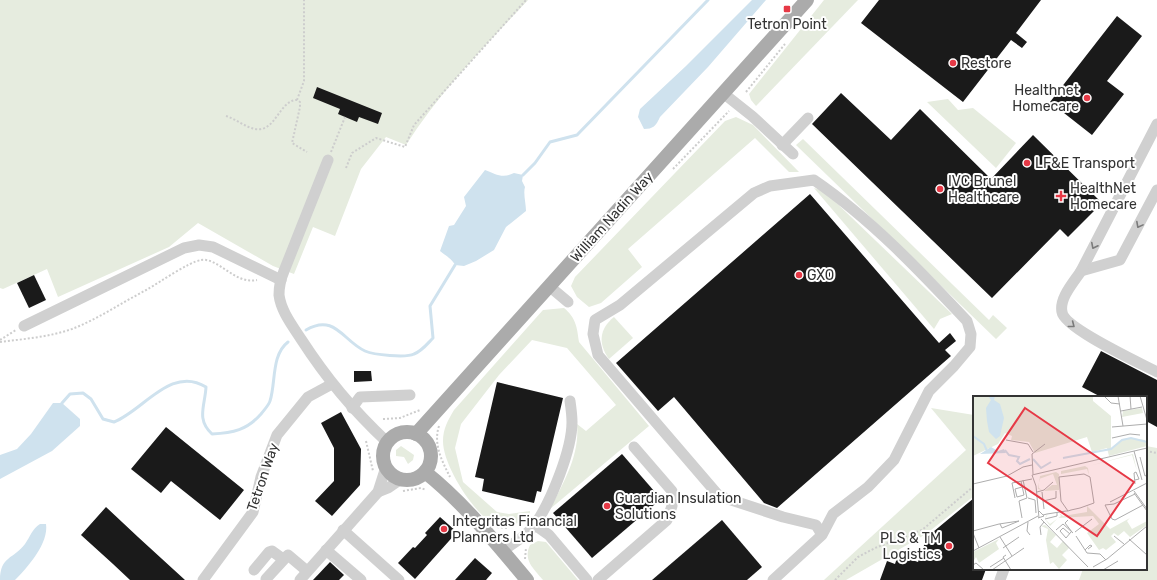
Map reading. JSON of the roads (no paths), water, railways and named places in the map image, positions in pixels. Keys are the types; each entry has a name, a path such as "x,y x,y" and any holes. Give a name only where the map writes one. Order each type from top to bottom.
{"main road":[{"name":"William Nadin Way","path":"416,434 807,0"},
{"path":"408,432 423,438 431,450 431,463 426,472 409,479 400,486 386,467 383,458 383,450 387,442 392,436 408,432"},
{"path":"426,472 446,488 527,580"}],"street":[{"path":"724,93 792,154"},
{"path":"782,145 808,118"},
{"path":"1157,124 1061,307 1065,320 1077,330 1157,372"},
{"path":"328,160 281,280 279,295 285,314 332,384 352,408 387,442"},
{"path":"772,580 784,571 822,535 833,514 868,487 894,460 929,391 970,347 971,334 967,321 943,296 839,197 814,180 770,186 754,193 620,306 595,320 594,334 598,355 719,496 783,517 816,525 822,535"},
{"path":"1081,271 1120,260 1157,190"},
{"path":"24,326 184,248 199,245 213,247 281,280"},
{"path":"549,286 568,302"},
{"name":"Tetron Way","path":"203,580 253,512 261,478 277,435 308,397 332,384"},
{"path":"352,408 360,398 410,395"},
{"path":"502,551 518,540 535,525 547,504 562,465 572,424 570,401"},
{"path":"598,580 667,520 672,506 672,491 634,447"},
{"path":"300,580 378,492 386,467"},
{"path":"378,492 388,488 400,486"},
{"path":"535,525 549,535 587,580"},
{"path":"344,530 399,580"},
{"path":"326,550 360,580"},
{"path":"254,570 269,552 272,551 283,559"},
{"path":"266,579 288,555 307,571"},
{"path":"1000,580 1004,570"}],"water":[{"path":"752,0 766,0 708,67 660,117 656,125 652,128 644,129 638,117 640,109 686,66"},
{"path":"485,170 502,176 514,173 523,175 522,181 525,187 524,195 526,211 506,227 494,250 476,261 464,266 455,265 451,259 440,251 449,226 454,225 466,206 464,197"},
{"path":"53,403 62,403 80,419 80,426 52,451 0,479 0,455 17,449 31,434"},
{"path":"40,524 46,524 46,531 41,547 31,562 15,580 0,580 2,566 8,559 21,549 33,531"}],"waterway":[{"path":"523,175 535,163 550,142 577,135 708,0"},
{"path":"306,330 324,325 332,327 338,330 357,347 365,351 382,355 397,356 417,353 433,338 430,306 455,265"},
{"path":"62,403 70,394 83,393 91,399 103,419 114,422 169,386 181,382 193,382 206,387 203,418 204,423 212,434 227,433 239,430 256,419 269,404 272,394 276,362 279,354 288,342"}],"place":[{"name":"Tetron Point","path":"787,9"},
{"name":"Restore","path":"953,63"},
{"name":"Healthnet Homecare","path":"1087,98"},
{"name":"LF&E Transport","path":"1027,163"},
{"name":"IVC Brunel Healthcare","path":"940,189"},
{"name":"HealthNet Homecare","path":"1061,196"},
{"name":"GXO","path":"799,275"},
{"name":"Guardian Insulation Solutions","path":"607,506"},
{"name":"Integritas Financial Planners Ltd","path":"444,529"},
{"name":"PLS & TM Logistics","path":"949,546"}]}
